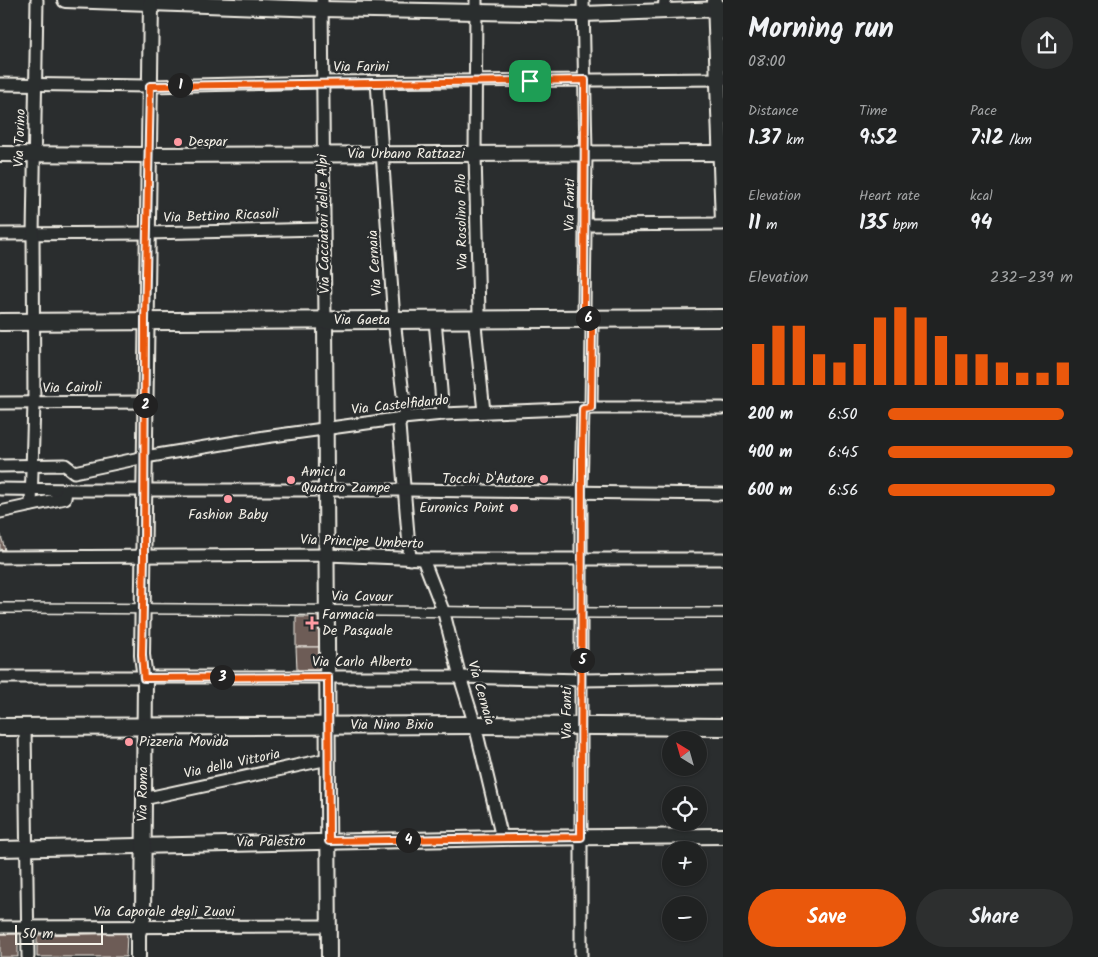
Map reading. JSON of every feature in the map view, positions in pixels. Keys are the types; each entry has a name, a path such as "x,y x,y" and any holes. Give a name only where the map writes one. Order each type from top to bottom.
{"main road":[{"name":"Via Gaeta","path":"0,322 723,318"},
{"name":"Via Nino Bixio","path":"0,727 475,725 723,727"}],"street":[{"name":"Via Torino","path":"31,504 34,403 33,234 37,0"},
{"path":"65,0 583,7 717,6 723,223 585,225"},
{"name":"Via Roma","path":"138,957 138,934 143,918 144,678 142,655 150,1"},
{"name":"Via Cacciatori delle Alpi","path":"322,4 329,957"},
{"name":"Via Rosolino Pilo","path":"476,6 475,154 479,313 476,325 484,412"},
{"name":"Via Fanti","path":"581,957 582,492 592,329 584,309 586,154 583,7"},
{"name":"Via Farini","path":"0,84 150,86 322,82 720,80"},
{"name":"Via Cernaia","path":"377,82 394,320 405,411 399,425 410,559"},
{"name":"Via Urbano Rattazzi","path":"0,154 722,153"},
{"name":"Via Bettino Ricasoli","path":"0,234 147,233 323,228"},
{"path":"435,320 443,414"},
{"name":"Via Cairoli","path":"0,403 145,402"},
{"name":"Via Castelfidardo","path":"32,461 65,465 74,472 145,457 265,437 443,414 587,409 723,408"},
{"path":"0,466 32,461"},
{"path":"0,489 405,490 723,494"},
{"path":"0,512 65,498 72,490"},
{"name":"Via Principe Umberto","path":"0,557 327,555 410,559 723,558"},
{"name":"Via Cernaia","path":"423,559 444,612 460,677 475,725 502,838"},
{"name":"Via Cavour","path":"0,608 723,613"},
{"name":"Via Carlo Alberto","path":"0,677 460,677 582,680 723,678"},
{"path":"25,727 28,957"},
{"name":"Via della Vittoria","path":"143,799 328,759"},
{"name":"Via Palestro","path":"0,849 329,841 723,836"},
{"name":"Via Caporale degli Zuavi","path":"0,927 329,926"}],"building":[{"path":"0,532 5,550 0,549"},
{"path":"296,617 320,617 320,647 296,647"},
{"path":"296,647 320,647 320,670 297,670"},
{"path":"127,933 126,957 37,957 37,935"},
{"path":"0,934 18,934 18,957 0,957"}],"place":[{"name":"Despar","path":"178,142"},
{"name":"Tocchi D'Autore","path":"544,479"},
{"name":"Amici a Quattro Zampe","path":"291,480"},
{"name":"Fashion Baby","path":"228,499"},
{"name":"Euronics Point","path":"514,508"},
{"name":"Farmacia De Pasquale","path":"312,623"},
{"name":"Pizzeria Movida","path":"129,742"}],"route":[{"path":"585,80 584,309 592,329 591,408 583,409 582,450 581,837 329,841 328,677 144,678 142,655 145,490 145,321 150,86 322,82 530,81 585,80"}]}
